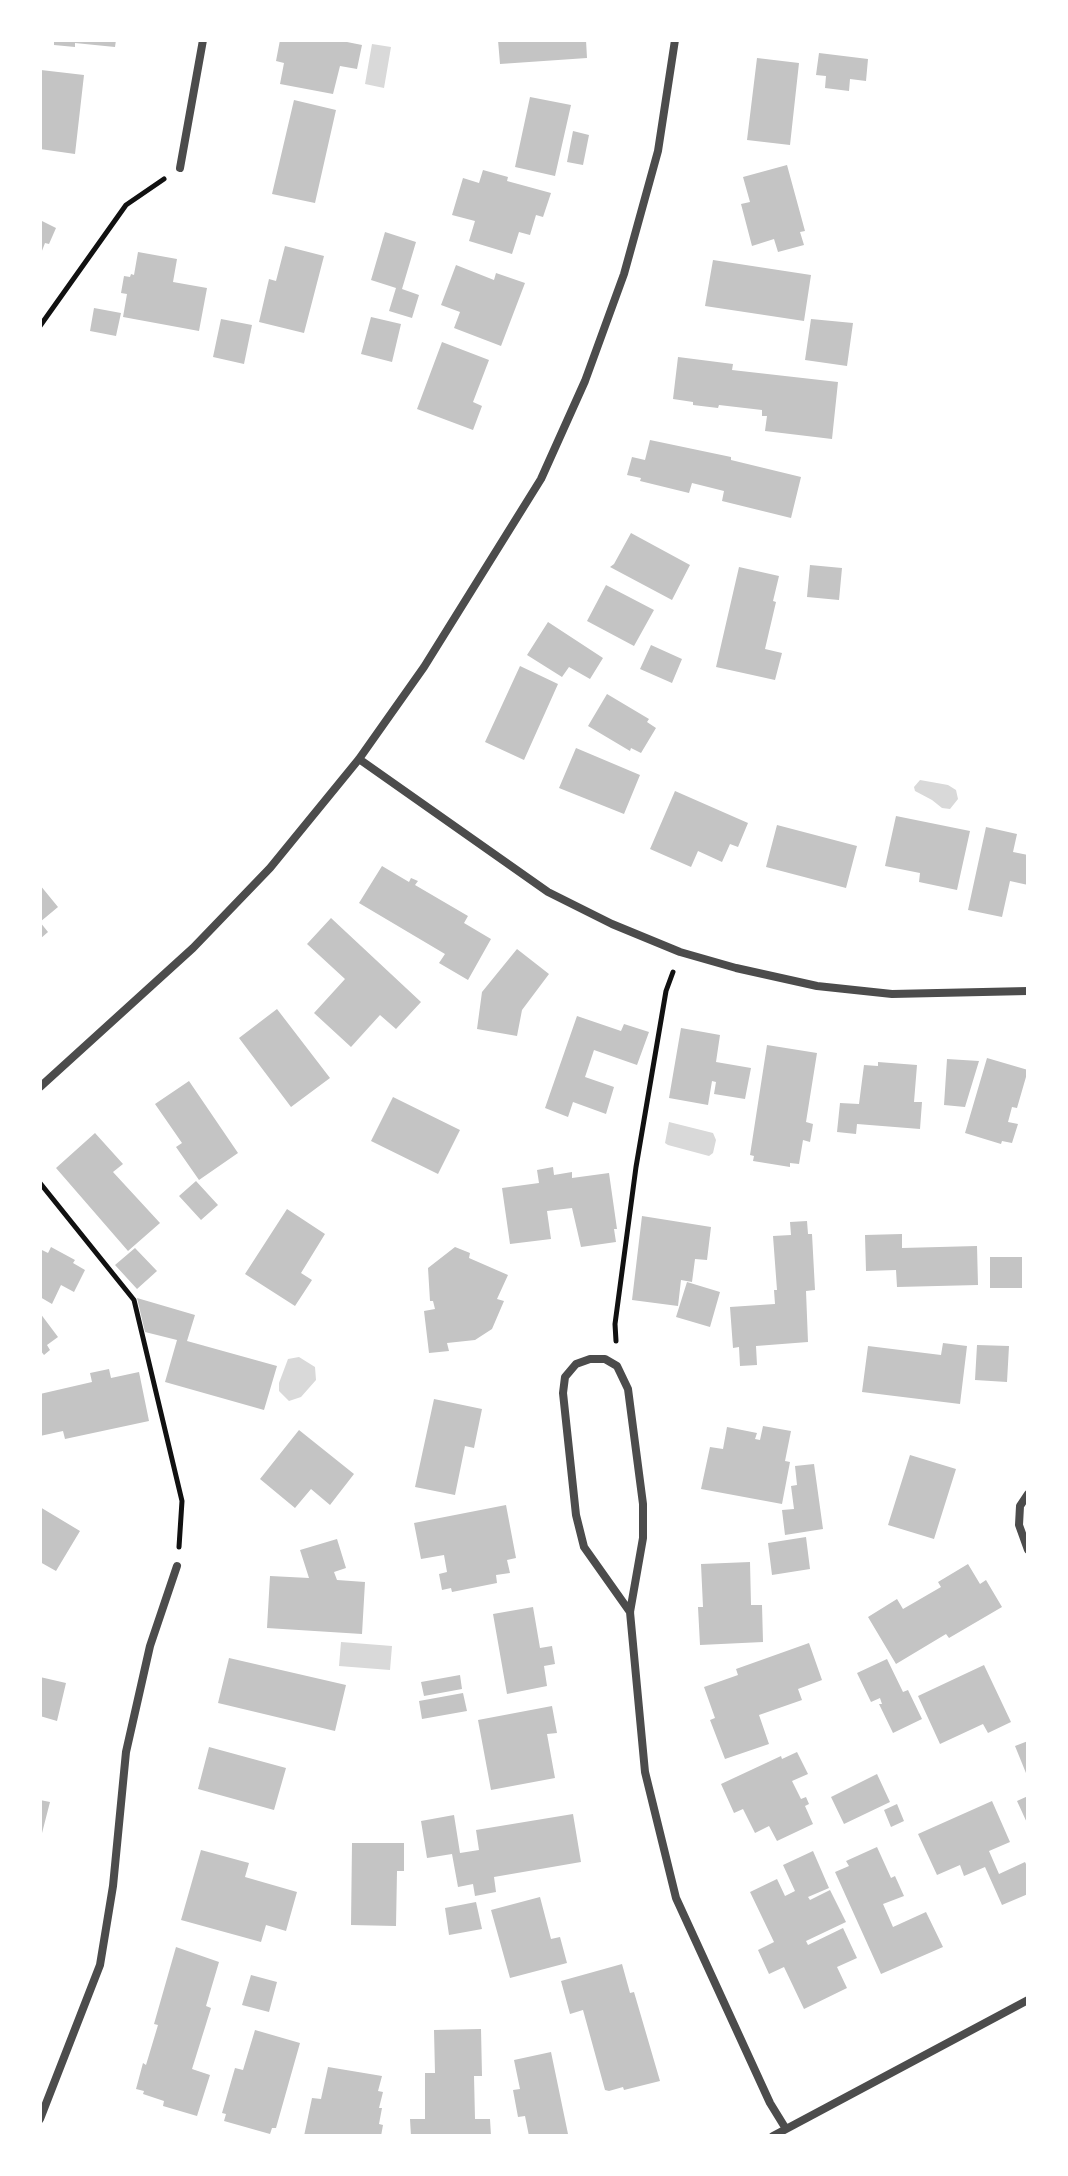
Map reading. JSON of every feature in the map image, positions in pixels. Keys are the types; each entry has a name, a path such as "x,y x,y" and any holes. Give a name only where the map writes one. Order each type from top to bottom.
{"street":[{"path":"180,168 203,40"},
{"path":"40,1087 193,948 270,868 359,759 424,667 541,479 585,381 624,274 658,151 675,40"},
{"path":"359,759 548,892 612,924 680,952 817,986 877,993 1028,991"},
{"path":"630,1612 584,1547 576,1515 563,1393 565,1377 576,1364 590,1359 605,1359 617,1366 628,1389 643,1504 643,1538 630,1612 645,1772 676,1898 770,2103 786,2129"},
{"path":"1028,1494 1020,1506 1019,1525 1028,1550"},
{"path":"40,2119 100,1965 113,1886 126,1752 150,1646 177,1566"},
{"path":"773,2136 1028,2000"}],"path":[{"path":"40,326 126,205 180,168"},
{"path":"617,1366 615,1324 636,1167 666,991 680,952"},
{"path":"40,1183 134,1300 182,1501 177,1566"}],"shaded area":[{"path":"372,44 391,47 384,88 365,84"},
{"path":"920,780 948,785 956,790 958,799 950,809 942,808 915,791 914,787"},
{"path":"669,1122 713,1133 716,1140 713,1153 709,1156 665,1143"},
{"path":"299,1357 315,1367 316,1380 301,1397 289,1401 279,1391 279,1383 288,1359"},
{"path":"341,1642 392,1646 390,1670 339,1666"}],"building":[{"path":"54,40 116,40 115,47 75,43 75,47 54,45"},
{"path":"280,40 337,40 362,45 357,69 340,66 333,94 280,84 284,63 276,61"},
{"path":"498,40 586,40 587,58 500,64"},
{"path":"819,53 868,59 866,81 850,79 849,91 825,88 826,76 816,75"},
{"path":"757,58 799,63 790,145 747,140"},
{"path":"41,70 84,75 75,154 40,149"},
{"path":"530,97 571,105 555,176 515,167"},
{"path":"294,100 336,110 315,203 272,194"},
{"path":"573,131 589,135 583,165 567,162"},
{"path":"787,165 805,231 800,232 804,245 778,252 774,239 752,246 741,204 750,202 743,177"},
{"path":"483,170 508,177 507,181 551,193 543,217 536,215 530,235 519,232 512,254 469,241 475,221 452,215 463,178 479,183"},
{"path":"40,220 56,228 40,256"},
{"path":"385,232 416,242 402,289 419,295 412,318 389,311 396,288 371,280"},
{"path":"285,246 324,256 304,333 259,322 269,279 276,281"},
{"path":"138,252 177,259 173,282 207,288 199,331 123,317 127,294 121,293 124,276 134,275"},
{"path":"713,260 811,275 804,321 705,306"},
{"path":"456,265 494,280 496,273 525,283 501,346 454,328 460,312 441,305"},
{"path":"94,308 121,313 116,336 90,331"},
{"path":"371,317 401,324 392,362 361,354"},
{"path":"221,319 252,325 244,364 213,357"},
{"path":"811,319 853,323 847,366 805,360"},
{"path":"442,342 489,360 473,402 482,406 473,430 417,409"},
{"path":"678,357 733,364 732,370 838,382 832,439 765,431 767,416 762,416 762,410 693,405 693,402 673,399"},
{"path":"650,440 731,457 731,460 801,477 791,518 722,501 724,491 692,483 689,493 627,475 632,457 645,460"},
{"path":"631,533 690,565 672,600 610,567"},
{"path":"810,565 842,568 839,600 807,597"},
{"path":"739,567 779,576 765,649 782,653 775,680 716,667"},
{"path":"606,585 654,610 634,646 587,621"},
{"path":"548,622 603,658 590,679 569,667 562,677 527,655"},
{"path":"651,645 682,659 672,683 640,669"},
{"path":"520,666 558,684 524,760 485,742"},
{"path":"607,694 649,719 647,722 656,728 641,753 631,748 630,751 588,726"},
{"path":"576,748 640,775 624,814 559,788"},
{"path":"675,791 748,823 738,847 730,844 722,862 698,851 691,867 650,849"},
{"path":"896,816 970,831 957,890 919,882 920,873 885,866"},
{"path":"777,825 857,846 846,888 766,867"},
{"path":"986,827 1017,834 1013,852 1028,855 1028,885 1010,881 1002,917 968,910"},
{"path":"382,866 409,882 411,878 418,881 415,885 468,916 464,923 491,939 468,980 439,963 445,954 359,903"},
{"path":"40,885 58,907 40,922"},
{"path":"331,918 421,1002 396,1029 380,1015 351,1047 314,1013 345,979 307,944"},
{"path":"40,922 48,932 40,939"},
{"path":"517,949 549,974 522,1010 517,1036 477,1029 482,992"},
{"path":"277,1009 330,1078 291,1107 239,1038"},
{"path":"577,1016 621,1031 624,1024 649,1032 637,1065 594,1050 585,1077 614,1087 606,1114 573,1102 568,1117 545,1108"},
{"path":"681,1028 720,1035 716,1062 751,1068 745,1099 714,1094 716,1082 712,1081 708,1105 669,1098"},
{"path":"767,1045 817,1053 806,1122 813,1124 810,1142 803,1140 799,1164 790,1163 790,1167 753,1161 754,1156 750,1155"},
{"path":"987,1058 1028,1070 1017,1108 1012,1107 1008,1122 1018,1124 1012,1143 1002,1141 1001,1144 965,1133"},
{"path":"947,1059 979,1061 965,1107 944,1105"},
{"path":"878,1062 917,1065 914,1102 922,1102 920,1129 857,1124 856,1134 837,1132 840,1103 859,1104 864,1065 878,1066"},
{"path":"189,1081 238,1153 199,1180 176,1147 182,1143 155,1104"},
{"path":"393,1097 460,1130 438,1174 371,1141"},
{"path":"95,1133 123,1164 113,1172 160,1223 128,1251 56,1168"},
{"path":"553,1167 554,1175 572,1172 572,1178 609,1173 616,1242 581,1247 572,1208 547,1211 551,1239 510,1244 502,1188 539,1183 537,1170"},
{"path":"196,1181 218,1205 201,1220 179,1196"},
{"path":"287,1209 325,1234 301,1273 312,1280 295,1306 245,1274"},
{"path":"642,1216 711,1227 707,1260 695,1259 692,1282 681,1280 678,1306 632,1300"},
{"path":"807,1221 808,1234 812,1234 815,1290 806,1291 808,1342 756,1346 757,1365 740,1366 739,1347 733,1348 730,1307 775,1304 774,1290 777,1290 773,1236 791,1235 790,1222"},
{"path":"902,1234 902,1248 977,1246 978,1285 897,1287 896,1270 866,1271 865,1235"},
{"path":"51,1247 75,1260 73,1263 85,1270 74,1292 61,1285 52,1304 40,1297 40,1249 48,1253"},
{"path":"455,1247 470,1253 469,1258 508,1275 497,1299 504,1301 492,1329 475,1340 447,1343 449,1351 429,1353 424,1311 435,1309 433,1301 430,1301 428,1268"},
{"path":"135,1248 157,1271 137,1289 115,1265"},
{"path":"990,1257 1022,1257 1022,1288 990,1288"},
{"path":"687,1282 720,1292 710,1327 676,1317"},
{"path":"137,1298 195,1315 187,1341 277,1366 264,1410 165,1382 177,1340 145,1332"},
{"path":"40,1313 58,1337 47,1345 50,1350 44,1355 40,1350"},
{"path":"943,1343 967,1346 960,1404 862,1392 868,1346 941,1355"},
{"path":"977,1345 1009,1346 1007,1382 975,1380"},
{"path":"109,1369 111,1378 139,1372 149,1421 65,1439 63,1431 40,1436 40,1394 92,1382 90,1373"},
{"path":"434,1399 482,1409 474,1448 465,1446 455,1495 415,1487"},
{"path":"763,1426 791,1431 785,1461 790,1462 782,1504 701,1489 710,1447 723,1449 727,1427 757,1433 755,1439 760,1440"},
{"path":"299,1430 354,1474 330,1505 311,1489 295,1508 260,1479"},
{"path":"910,1455 956,1469 934,1539 888,1525"},
{"path":"814,1464 823,1529 785,1535 782,1510 794,1509 791,1486 797,1485 795,1466"},
{"path":"506,1505 516,1558 507,1560 510,1573 496,1575 497,1583 452,1592 451,1588 442,1590 439,1574 447,1572 444,1555 421,1559 414,1523"},
{"path":"40,1507 80,1531 56,1571 40,1562"},
{"path":"806,1537 810,1569 772,1575 768,1543"},
{"path":"337,1539 346,1568 334,1572 337,1580 365,1582 362,1634 267,1628 270,1576 309,1578 300,1550"},
{"path":"750,1562 751,1605 762,1605 763,1642 700,1645 698,1607 703,1607 701,1564"},
{"path":"968,1564 980,1584 986,1580 1002,1607 949,1638 946,1634 896,1664 868,1617 897,1599 903,1609 941,1587 938,1582"},
{"path":"533,1607 540,1648 552,1646 555,1664 544,1666 547,1686 507,1694 493,1614"},
{"path":"809,1643 822,1680 798,1689 802,1700 759,1715 769,1744 725,1759 710,1720 715,1718 704,1687 738,1675 736,1669"},
{"path":"229,1658 346,1685 335,1731 218,1703"},
{"path":"887,1659 903,1692 908,1690 922,1719 893,1733 879,1704 882,1704 880,1698 871,1702 857,1673"},
{"path":"984,1665 1011,1722 988,1733 983,1724 940,1744 918,1696"},
{"path":"460,1675 462,1689 424,1696 421,1682"},
{"path":"40,1677 66,1683 57,1721 40,1716"},
{"path":"463,1693 467,1711 422,1719 419,1701"},
{"path":"552,1706 557,1733 547,1734 555,1778 491,1790 478,1720"},
{"path":"1028,1741 1028,1778 1015,1746"},
{"path":"209,1747 286,1768 274,1810 198,1789"},
{"path":"797,1752 808,1774 792,1781 801,1799 806,1797 809,1804 805,1806 813,1824 777,1841 769,1826 755,1833 743,1809 734,1813 721,1784 781,1756 782,1759"},
{"path":"877,1774 890,1802 844,1824 831,1797"},
{"path":"1028,1796 1028,1825 1017,1801"},
{"path":"40,1800 50,1802 41,1837 40,1837"},
{"path":"992,1801 1010,1842 989,1851 999,1874 1025,1862 1028,1868 1028,1894 1002,1905 985,1867 964,1876 960,1865 937,1875 918,1834"},
{"path":"897,1804 904,1821 891,1827 884,1810"},
{"path":"573,1814 581,1862 494,1877 496,1892 475,1896 473,1884 458,1887 452,1854 427,1858 421,1821 454,1815 460,1853 479,1850 476,1830"},
{"path":"352,1843 404,1843 404,1871 397,1871 396,1926 351,1925"},
{"path":"877,1847 891,1878 895,1876 904,1896 883,1904 893,1927 926,1912 943,1947 881,1974 835,1872 849,1866 846,1861"},
{"path":"201,1850 249,1863 245,1877 297,1892 286,1931 266,1925 261,1942 181,1920"},
{"path":"813,1851 829,1888 808,1897 810,1900 830,1890 846,1922 806,1941 808,1945 843,1928 857,1958 837,1967 847,1988 804,2009 784,1967 769,1974 758,1950 774,1942 750,1892 777,1879 785,1896 795,1891 783,1865"},
{"path":"540,1897 551,1939 560,1937 567,1963 510,1978 491,1910"},
{"path":"476,1902 482,1929 449,1935 445,1908"},
{"path":"176,1947 219,1962 206,2006 211,2008 192,2069 210,2075 197,2116 163,2106 164,2101 136,2089 158,2025 154,2024"},
{"path":"622,1964 630,1993 634,1992 660,2081 609,2091 605,2090 583,2010 570,2014 561,1981"},
{"path":"251,1975 277,1982 269,2012 242,2005"},
{"path":"481,2029 482,2076 474,2076 475,2119 490,2119 491,2136 411,2136 410,2119 425,2119 425,2073 435,2073 434,2030"},
{"path":"255,2030 300,2043 276,2128 272,2128 270,2134 224,2121 226,2114 222,2113 235,2068 243,2070"},
{"path":"551,2052 568,2134 529,2136 525,2116 518,2117 513,2090 520,2089 514,2060"},
{"path":"328,2067 382,2076 378,2091 383,2092 379,2108 382,2108 379,2124 383,2125 381,2136 304,2136 312,2098 321,2099"}]}
